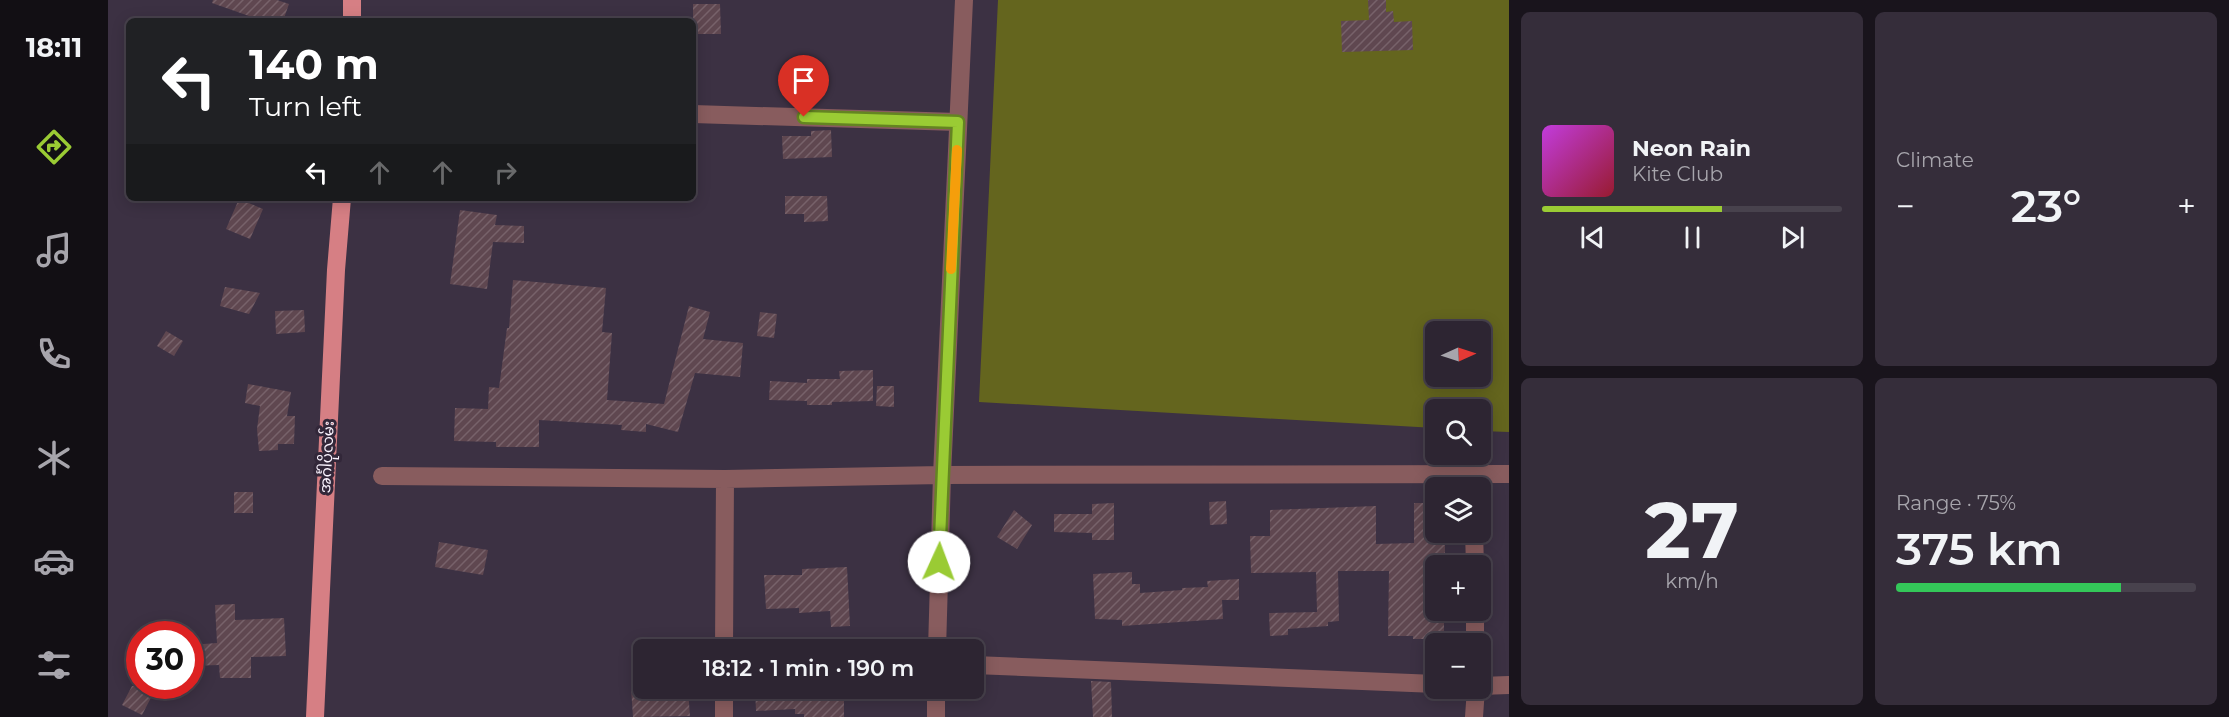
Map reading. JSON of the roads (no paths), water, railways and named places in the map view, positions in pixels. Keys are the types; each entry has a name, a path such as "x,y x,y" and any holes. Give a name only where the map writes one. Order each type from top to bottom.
{"main road":[{"path":"352,0 352,18"},
{"name":"အင်္ဂါပိုလမ်း","path":"315,717 336,270 342,201"}],"street":[{"path":"937,639 942,475 964,0"},
{"path":"696,114 958,122"},
{"path":"1491,478 1509,474"},
{"path":"382,476 725,479 942,475 1425,480"},
{"path":"724,639 725,479"},
{"path":"984,665 1425,684"},
{"path":"1491,686 1509,685"},
{"path":"724,699 724,717"},
{"path":"936,699 936,717"},
{"path":"1474,717 1475,699"}]}
